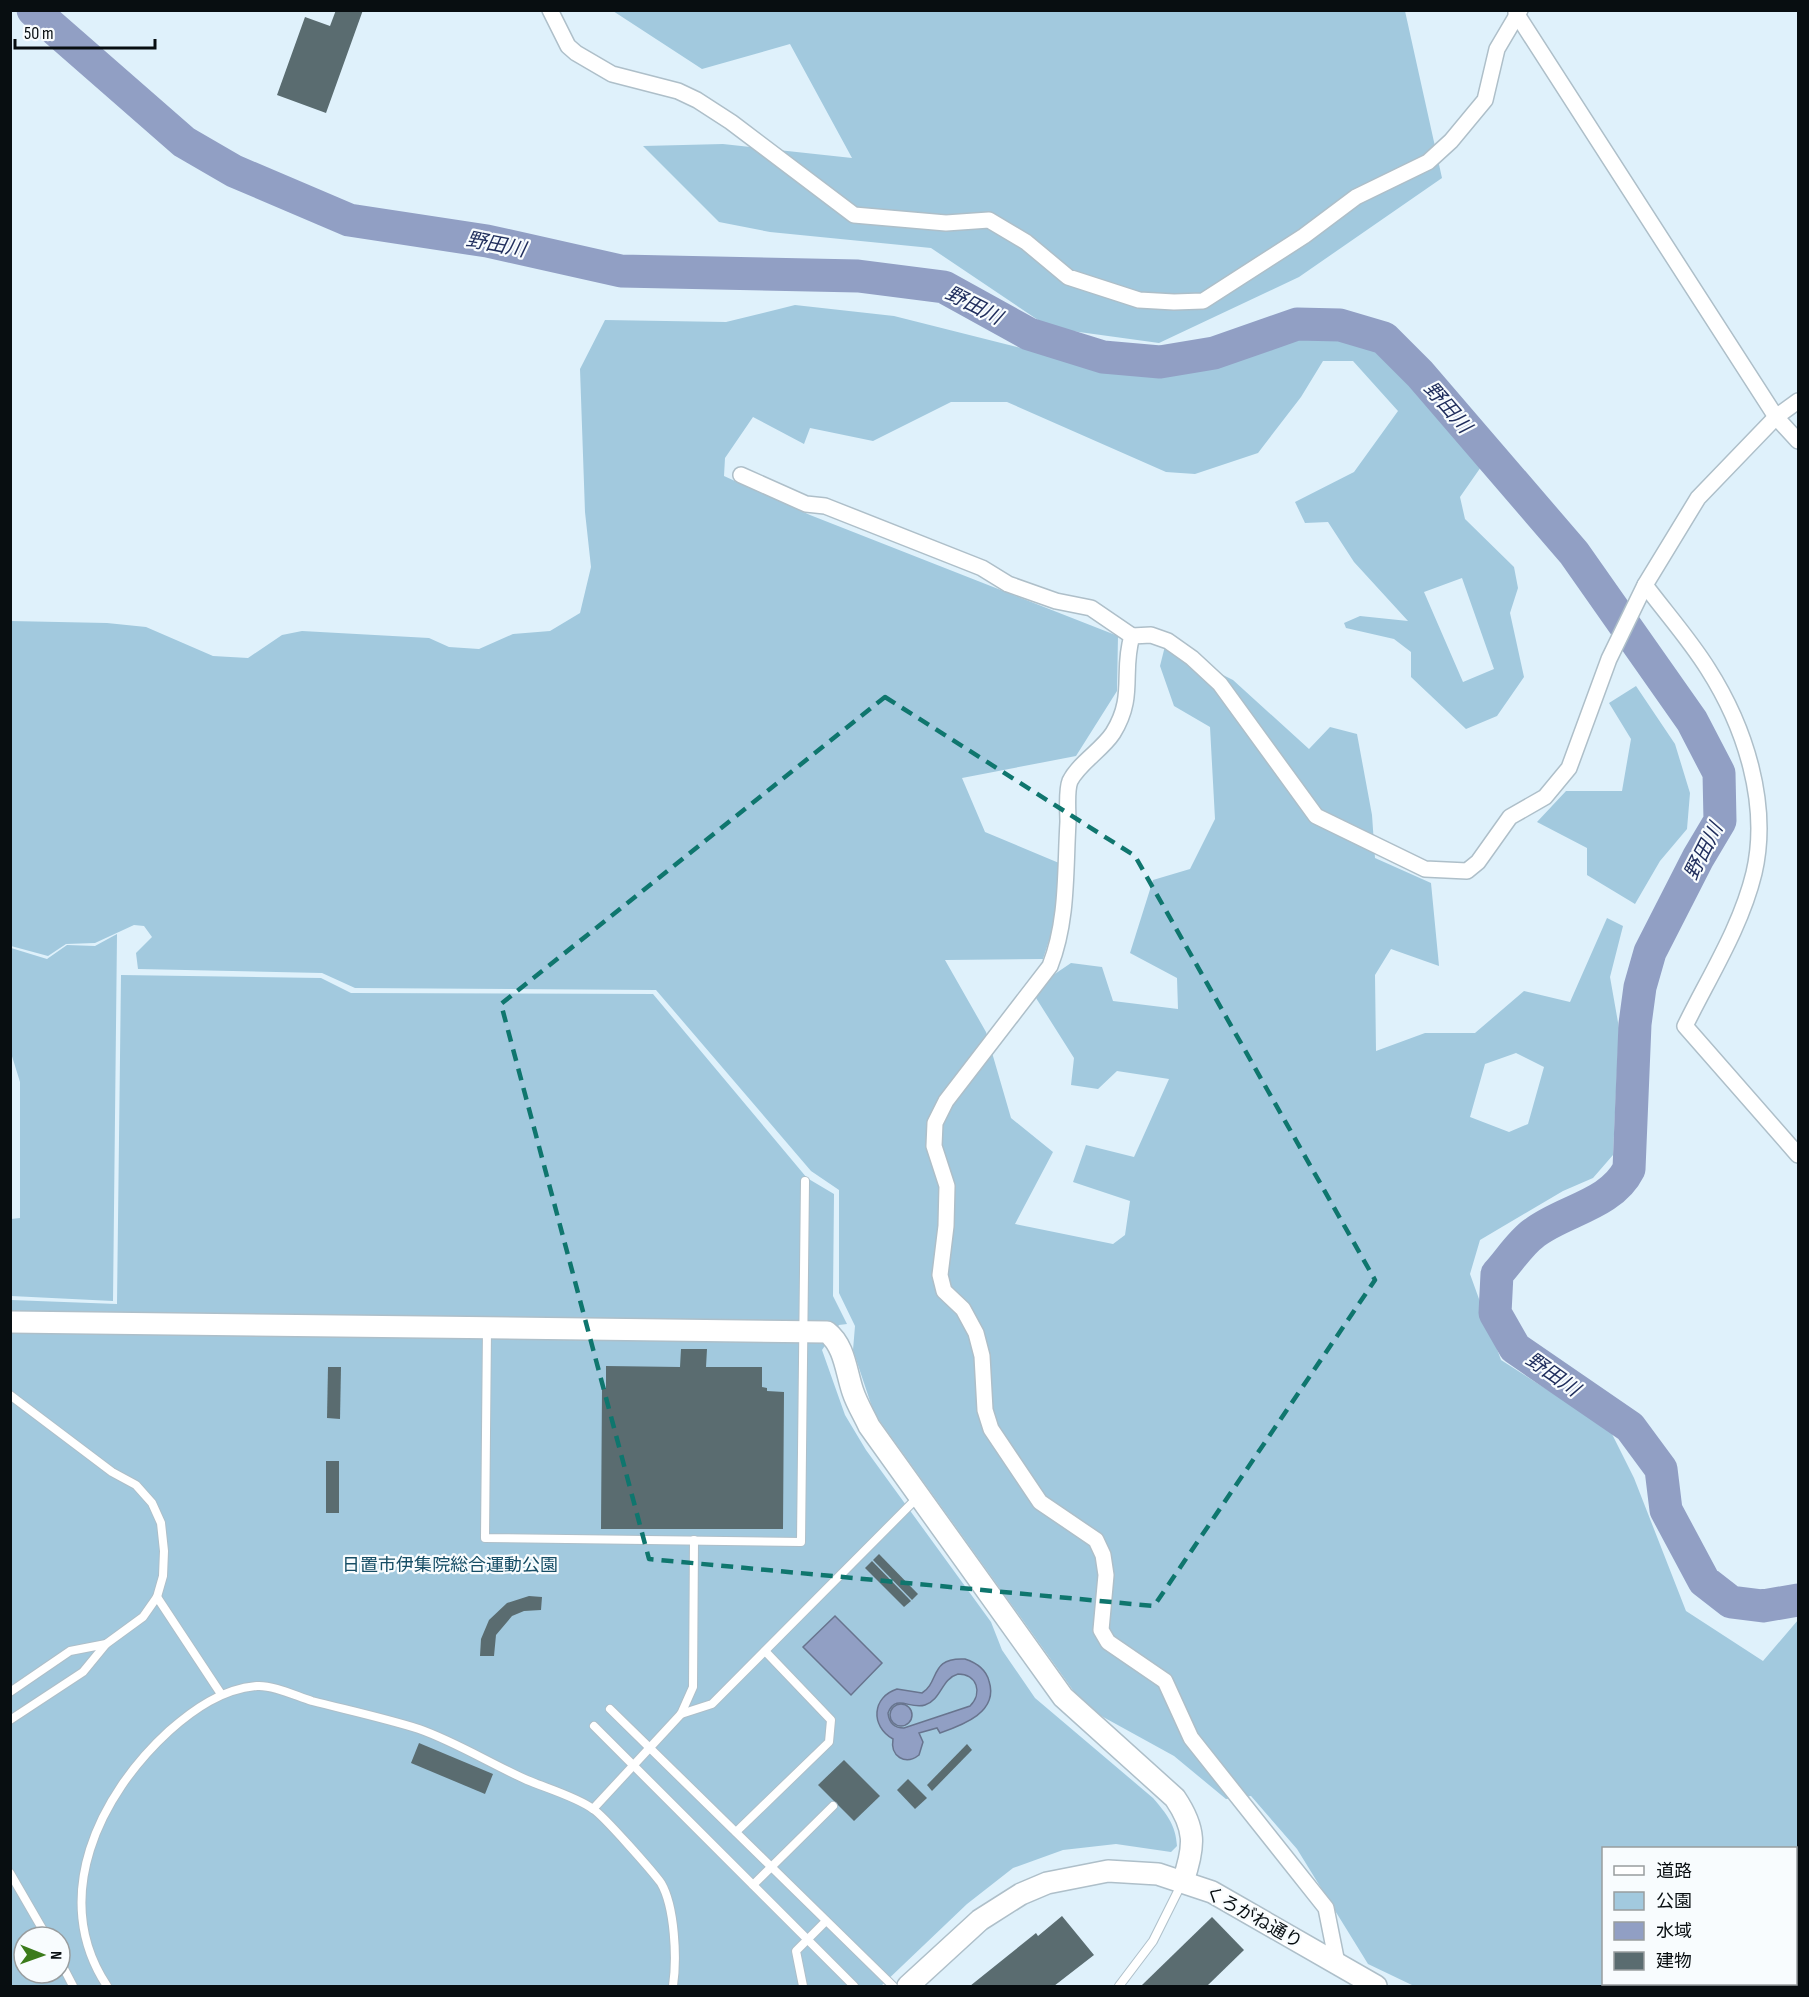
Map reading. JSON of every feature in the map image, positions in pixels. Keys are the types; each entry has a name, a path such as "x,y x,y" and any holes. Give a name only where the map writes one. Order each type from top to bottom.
{"street":[{"path":"550,10 568,46 576,53 612,74 678,91 697,100 731,122 854,215 946,223 989,220 1026,242 1068,277 1139,300 1174,302 1203,301 1304,236 1356,197 1428,162 1451,141 1485,100 1497,49 1518,12 1776,417 1798,441"},
{"path":"741,475 806,504 825,506 982,568 1008,584 1056,601 1092,608 1132,636 1151,635 1168,641 1192,658 1220,684 1316,816 1425,869 1467,871 1478,862 1510,817 1545,797 1569,768 1609,659 1646,585 1698,498 1776,417 1798,401"},
{"path":"1646,585 1709,669 1741,734 1756,785 1758,821 1754,871 1741,913 1685,1026 1798,1155"},
{"path":"1132,636 1127,652 1129,691 1123,711 1112,734 1070,782 1064,915 1050,966 946,1101 935,1123 934,1146 947,1186 946,1226 940,1275 944,1291 963,1309 976,1333 982,1356 986,1410 991,1429 1040,1502 1096,1540 1103,1555 1106,1575 1101,1630 1108,1642 1165,1681 1191,1738 1326,1908 1337,1963"},
{"path":"10,1322 827,1332 835,1338 853,1394 869,1426 1063,1697 1175,1798 1186,1814 1192,1833 1193,1851 1183,1881"},
{"name":"くろがね通り","path":"908,1986 980,1920 1021,1894 1047,1883 1108,1871 1158,1874 1212,1892 1376,1986"}],"lane":[{"path":"488,1328 485,1538 801,1542 805,1181"},
{"path":"10,1395 112,1472 136,1485 152,1503 161,1523 164,1551 163,1576 157,1597 143,1617 106,1644 83,1672 10,1720"},
{"path":"681,1714 712,1704 919,1496"},
{"path":"593,1809 681,1714 693,1687 694,1540"},
{"path":"157,1597 221,1694"},
{"path":"10,1692 70,1651 106,1644"},
{"path":"736,1832 829,1742 831,1720 765,1652"},
{"path":"107,1986 98,1972 84,1930 81,1893 87,1853 104,1813 123,1781 148,1750 181,1720 221,1694 259,1686 420,1730 593,1809 661,1884 673,1924 676,1965 673,1986"},
{"path":"610,1708 893,1986"},
{"path":"594,1726 854,1986"},
{"path":"753,1885 834,1806"},
{"path":"10,1872 41,1925"},
{"path":"1119,1986 1153,1941 1183,1881"},
{"path":"803,1986 796,1952 826,1921"},
{"path":"1114,1986 1127,1976"}],"highlighted area":[{"path":"885,697 1135,856 1375,1280 1154,1606 649,1559 501,1004"}],"green space":[{"path":"613,11 1405,11 1442,178 1299,277 1159,343 1050,328 931,248 770,232 719,222 643,146 723,144 852,158 790,44 702,69"},
{"path":"795,305 894,316 1049,355 1164,376 1299,335 1379,345 1483,464 1460,497 1465,519 1514,567 1518,588 1510,613 1524,677 1497,716 1466,729 1411,677 1411,652 1394,639 1346,628 1344,623 1360,616 1408,621 1354,562 1328,522 1305,523 1295,502 1354,472 1398,411 1353,361 1323,361 1301,397 1258,453 1195,474 1166,472 1007,402 951,402 873,441 810,428 804,444 753,417 725,458 724,476 810,515 1118,636 1117,691 1076,756 962,778 985,832 1059,863 1055,922 1043,959 945,960 986,1032 1011,1118 1053,1152 1015,1224 1113,1244 1125,1235 1130,1201 1073,1182 1086,1145 1134,1157 1169,1079 1117,1071 1098,1089 1071,1085 1074,1058 1036,998 1043,982 1071,963 1102,967 1113,1001 1178,1009 1177,978 1130,953 1153,880 1190,869 1215,819 1210,727 1174,706 1160,666 1165,646 1233,680 1309,749 1330,727 1357,734 1372,815 1375,858 1431,883 1439,966 1391,949 1375,975 1376,1051 1425,1033 1475,1033 1524,991 1570,1002 1607,918 1623,926 1610,977 1619,1028 1613,1155 1593,1178 1563,1191 1480,1240 1470,1274 1501,1360 1610,1430 1634,1478 1686,1611 1763,1661 1798,1620 1798,1986 1414,1986 1368,1964 1297,1849 1251,1796 1226,1799 1174,1756 1085,1707 874,1413 853,1350 855,1326 839,1293 839,1190 811,1171 656,990 355,988 322,973 138,969 136,953 152,937 144,926 134,925 95,943 66,944 48,956 11,946 10,621 107,623 146,627 213,656 248,658 282,635 302,631 429,638 449,647 479,649 513,634 550,631 580,613 591,567 585,512 580,369 605,320 726,322","holes":["1462,578 1494,669 1463,682 1424,592","1516,1053 1544,1067 1528,1124 1509,1132 1470,1117 1485,1064"]},
{"path":"1636,686 1675,744 1690,793 1687,829 1660,861 1635,904 1587,875 1587,848 1537,822 1566,791 1622,791 1631,739 1609,703"},
{"path":"117,934 113,1301 11,1296 11,1219 20,1218 20,1082 11,1053 11,948 47,959 67,945 95,946"},
{"name":"日置市伊集院総合運動公園","path":"121,975 321,978 351,993 653,994 807,1178 834,1194 833,1296 847,1324 839,1325 822,1350 845,1415 866,1450 991,1622 1002,1650 1035,1698 1153,1798 1172,1826 1177,1846 1171,1852 1116,1844 1063,1850 1013,1868 967,1904 881,1986 11,1986 11,1300 117,1304"}],"water":[{"path":"835,1616 882,1663 851,1695 803,1647"},
{"path":"954,1659 965,1659 983,1670 989,1681 991,1692 989,1701 977,1716 959,1726 940,1733 937,1728 919,1733 923,1742 919,1755 909,1760 900,1758 894,1750 893,1739 880,1727 877,1712 879,1705 883,1698 897,1689 922,1693 928,1688 940,1666","holes":["958,1674 965,1675 974,1681 977,1690 970,1706 904,1728 897,1727 891,1722 888,1713 895,1704 925,1705 935,1698 948,1680"]},
{"path":"901,1704 909,1707 912,1715 909,1723 901,1726 893,1723 890,1715 893,1707"}],"building":[{"path":"336,10 363,10 326,113 277,95 305,17 330,26"},
{"path":"681,1349 707,1349 706,1367 762,1367 762,1387 767,1388 767,1391 784,1392 783,1529 601,1529 602,1388 606,1388 606,1366 680,1367"},
{"path":"328,1367 341,1367 340,1419 327,1418"},
{"path":"326,1461 339,1461 339,1513 326,1513"},
{"path":"879,1554 918,1594 912,1600 873,1560"},
{"path":"872,1561 911,1601 904,1607 865,1568"},
{"path":"529,1596 542,1597 541,1610 524,1611 512,1616 496,1635 494,1656 480,1656 481,1639 489,1620 507,1603"},
{"path":"419,1743 493,1774 485,1794 411,1763"},
{"path":"967,1744 972,1750 932,1791 927,1785"},
{"path":"844,1760 880,1796 854,1821 818,1785"},
{"path":"908,1779 927,1798 915,1809 897,1790"},
{"path":"1062,1916 1094,1955 1054,1986 970,1986 1036,1933 1038,1936"},
{"path":"1212,1917 1244,1950 1207,1986 1141,1986"}],"waterway":[{"name":"野田川","path":"33,10 184,142 234,171 349,220 487,241 621,271 858,276 944,287 1029,334 1103,357 1160,362 1214,353 1297,324 1340,325 1384,338 1420,374 1574,553 1692,721 1719,773 1720,821 1698,858 1650,952 1640,987 1635,1024 1629,1169 1611,1191 1546,1225 1524,1242 1497,1274 1495,1313 1515,1348 1630,1427 1661,1469 1666,1510 1704,1581 1731,1602 1763,1606 1798,1600"}]}
